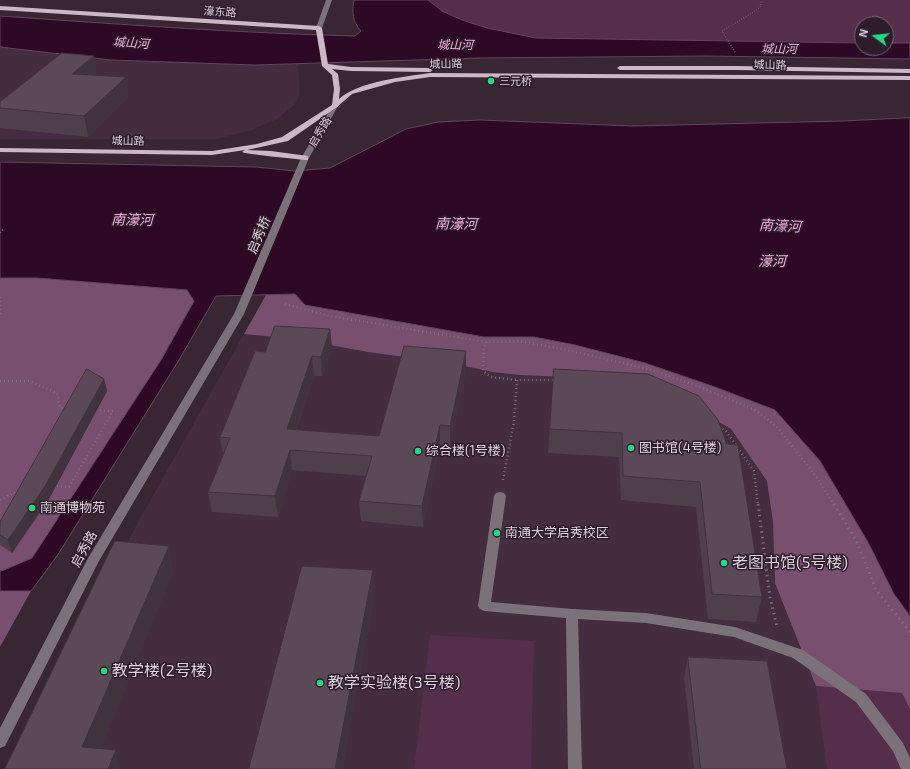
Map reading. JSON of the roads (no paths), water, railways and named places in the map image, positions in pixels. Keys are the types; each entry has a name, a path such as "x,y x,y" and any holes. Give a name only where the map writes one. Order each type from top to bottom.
{"main road":[{"name":"濠东路","path":"0,8 320,31"},
{"path":"320,31 324,65 335,74 337,89 335,106"},
{"name":"城山路","path":"324,65 350,69 418,70 737,68 910,71"},
{"name":"城山路","path":"0,150 212,153 257,146 285,139 335,106 350,93 394,80 430,75 910,78"},
{"path":"212,153 258,153 304,161"}],"street":[{"path":"320,31 329,0"},
{"name":"启秀路","path":"304,161 335,106"},
{"name":"启秀桥","path":"239,314 304,161"},
{"name":"启秀路","path":"0,742 93,560 239,314"},
{"path":"500,496 484,606 572,614 646,618 735,632 798,654 861,698 898,747 908,769"},
{"path":"572,614 575,769"}],"water":[{"name":"城山河","path":"354,0 428,0 442,11 462,20 487,28 536,38 854,43 854,56 894,56 894,43 910,43 910,59 707,56 480,58 255,65 111,60 0,47 0,16 221,30 355,36 361,31 353,17"},
{"name":"濠河","path":"910,118 910,616 894,594 869,544 820,461 775,410 715,387 645,363 575,345 534,337 484,337 305,305 295,294 216,296 179,360 57,556 31,591 0,591 0,571 32,558 161,360 194,301 187,290 37,278 0,278 0,162 256,167 295,171 330,168 406,129 438,122 480,120 633,126"}],"place":[{"name":"三元桥","path":"491,81"},
{"name":"图书馆(4号楼)","path":"631,448"},
{"name":"综合楼(1号楼)","path":"418,451"},
{"name":"南通博物苑","path":"32,508"},
{"name":"南通大学启秀校区","path":"497,533"},
{"name":"老图书馆(5号楼)","path":"724,563"},
{"name":"教学楼(2号楼)","path":"104,671"},
{"name":"教学实验楼(3号楼)","path":"320,683"}],"water label":[{"name":"南濠河","path":"132,220"},
{"name":"南濠河","path":"456,224"},
{"name":"南濠河","path":"780,226"}]}
